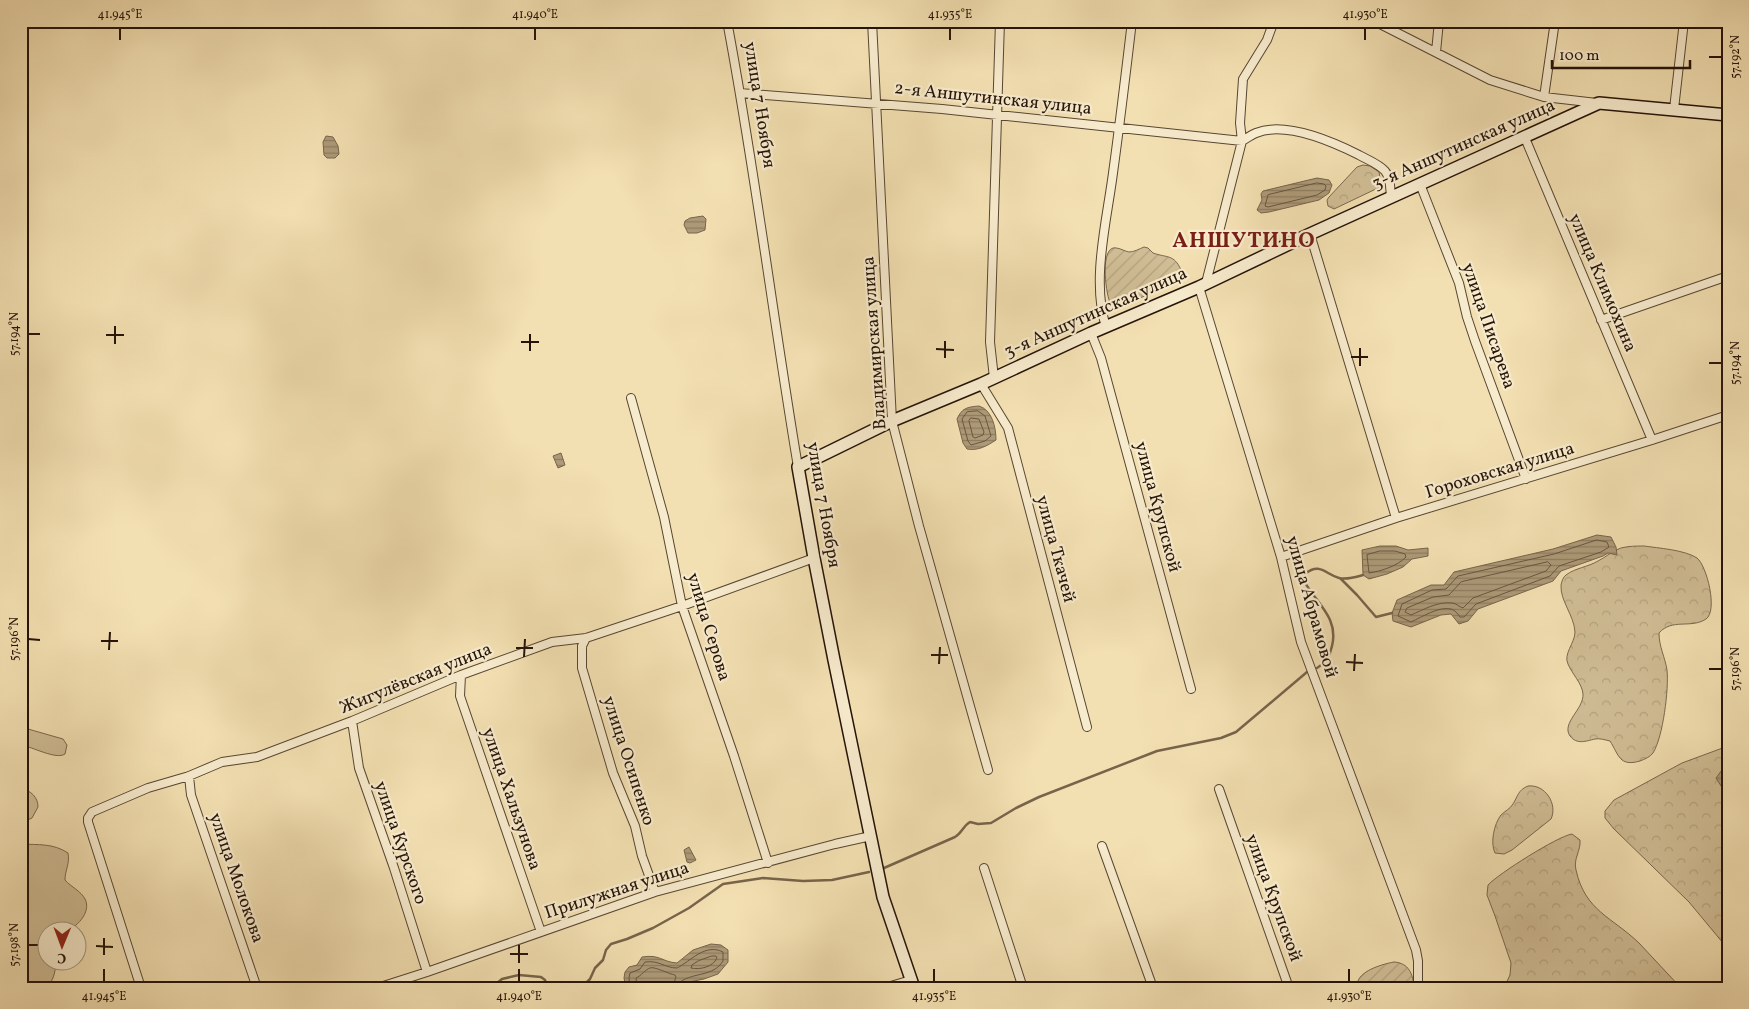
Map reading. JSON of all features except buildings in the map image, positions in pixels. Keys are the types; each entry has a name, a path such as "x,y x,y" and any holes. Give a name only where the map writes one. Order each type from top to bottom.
{"street":[{"name":"улица 7 Ноября","path":"727,21 814,558 883,897 912,984"},
{"name":"Владимирская улица","path":"872,21 892,421 988,770"},
{"path":"994,378 990,342 1000,21"},
{"path":"1106,327 1102,314 1101,271 1132,21"},
{"path":"1203,285 1242,141 1240,123 1243,79 1267,40 1274,21"},
{"path":"1374,21 1490,80 1544,97 1728,115"},
{"path":"1436,52 1439,21"},
{"path":"1544,97 1556,21"},
{"path":"1674,109 1684,21"},
{"name":"2-я Аншутинская улица","path":"740,93 875,103 1242,141"},
{"name":"3-я Аншутинская улица","path":"798,467 892,421 981,384 1203,285 1310,234 1599,103"},
{"path":"1242,141 1256,132 1286,131 1309,134 1334,142 1376,164 1385,171 1389,178 1391,197"},
{"name":"улица Климохина","path":"1525,138 1652,440"},
{"name":"улица Писарева","path":"1420,184 1459,283 1475,341 1526,479"},
{"path":"1310,234 1396,518"},
{"path":"1601,320 1728,276"},
{"name":"улица Абрамовой","path":"1203,285 1281,557 1301,642 1416,950 1418,988"},
{"name":"улица Крупской","path":"1091,334 1104,367 1190,689"},
{"name":"улица Ткачей","path":"981,384 1008,428 1087,727"},
{"name":"улица Серова","path":"631,398 664,517 682,606 734,756 768,862"},
{"name":"Гороховская улица","path":"1281,557 1396,518 1728,415"},
{"name":"Жигулёвская улица","path":"141,988 88,822 89,815 96,810 148,788 189,776 222,762 256,757 352,721 461,675 552,642 586,638 682,606 814,558"},
{"name":"улица Осипенко","path":"586,638 582,646 582,668 613,773 635,826 642,856 656,892"},
{"name":"улица Хальзунова","path":"461,675 460,696 541,932"},
{"name":"улица Курского","path":"352,721 359,768 394,868 427,972"},
{"name":"улица Молокова","path":"189,776 191,794 258,988"},
{"name":"улица Крупской","path":"1219,789 1289,988"},
{"name":"Прилужная улица","path":"377,988 656,892 870,836"},
{"path":"1102,846 1153,988"},
{"path":"984,868 1022,988"},
{"path":"884,988 912,984"}],"green space":[{"path":"1363,165 1370,166 1379,172 1381,182 1378,188 1334,209 1328,206 1327,200 1329,197 1357,167"},
{"path":"1144,247 1153,253 1170,257 1176,261 1181,270 1179,278 1136,300 1111,305 1107,293 1105,275 1106,257 1109,251 1115,248 1131,252"},
{"path":"1630,546 1679,551 1697,558 1701,563 1710,588 1711,607 1706,619 1700,622 1670,626 1659,633 1667,670 1665,713 1660,736 1657,746 1650,756 1640,761 1628,762 1620,759 1610,741 1597,739 1576,741 1570,736 1568,731 1570,721 1580,705 1583,694 1581,686 1567,660 1575,632 1561,591 1561,585 1564,577 1570,573 1594,563 1618,549"},
{"path":"21,727 63,739 67,745 65,754 50,754 21,745"},
{"path":"1728,746 1728,949 1689,902 1614,829 1605,818 1605,811 1614,800 1682,763"},
{"path":"1528,786 1540,788 1548,796 1553,807 1551,819 1512,850 1504,854 1495,853 1493,839 1499,819 1512,806 1520,791"},
{"path":"21,788 33,795 37,800 38,807 32,818 21,823"},
{"path":"1572,834 1580,840 1575,866 1580,884 1586,895 1601,912 1639,943 1681,988 1504,988 1510,975 1511,963 1487,895 1488,885 1529,856 1554,841"},
{"path":"21,844 51,846 68,853 65,880 85,899 87,904 85,914 79,922 38,922 38,972 55,972 54,976 46,988 21,988"},
{"path":"1394,962 1407,967 1413,978 1414,988 1361,988 1358,981 1360,977 1379,966"}],"water":[{"path":"326,136 333,137 338,146 339,154 335,158 327,158 324,155 323,142"},
{"path":"1317,178 1329,180 1332,185 1329,193 1319,200 1269,212 1261,213 1257,210 1262,200 1261,194 1263,191"},
{"path":"703,216 706,219 705,230 697,233 688,233 684,225 685,221 690,218"},
{"path":"979,406 990,415 996,440 982,448 967,449 963,443 957,419 965,409"},
{"path":"561,453 565,465 558,468 553,456"},
{"path":"1597,535 1611,537 1616,547 1617,555 1608,553 1561,571 1553,581 1478,609 1468,621 1459,624 1451,614 1441,615 1411,627 1393,621 1392,613 1397,600 1431,585 1444,585 1454,572 1553,549"},
{"path":"1380,546 1396,546 1408,550 1428,548 1428,556 1412,559 1403,567 1369,579 1363,575 1362,550"},
{"path":"1728,768 1728,797 1716,778 1722,770"},
{"path":"689,847 696,860 690,863 687,862 684,850"},
{"path":"711,944 721,945 728,950 728,962 718,974 689,982 681,988 626,988 625,972 629,967 637,965 642,957 657,957 677,963 693,950"}],"waterway":[{"path":"1317,668 1327,659 1330,653 1333,636 1332,627 1326,612 1304,581 1305,574 1319,569 1342,579 1363,575"},
{"path":"1341,579 1376,617 1392,613"},
{"path":"884,868 955,837 970,822 978,824 991,823 1039,797 1157,751 1221,738 1236,732 1307,672"},
{"path":"571,988 578,984 586,983 590,979 611,944 653,928 689,908 723,884 763,878 803,881 832,880 869,872"},
{"path":"491,988 502,979 519,975 541,977 545,980 548,988"}],"district":[{"name":"АНШУТИНО","path":"1244,241"}]}
